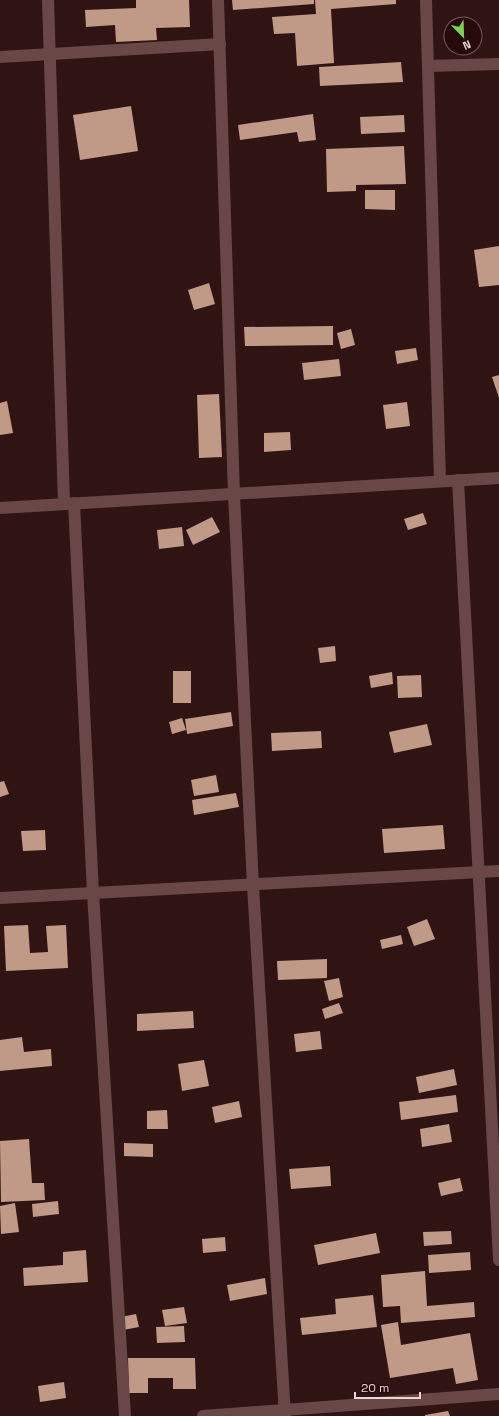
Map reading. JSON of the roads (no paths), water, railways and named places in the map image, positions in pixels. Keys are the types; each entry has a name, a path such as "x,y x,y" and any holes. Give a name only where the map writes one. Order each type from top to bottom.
{"street":[{"path":"48,0 69,503 125,1416"},
{"path":"218,0 234,495 253,886 285,1413"},
{"path":"426,0 440,481"},
{"path":"0,57 220,44"},
{"path":"428,66 499,64"},
{"path":"0,508 499,478"},
{"path":"458,480 499,1260"},
{"path":"0,898 253,886 499,871"},
{"path":"203,1416 285,1413 499,1394"}]}
